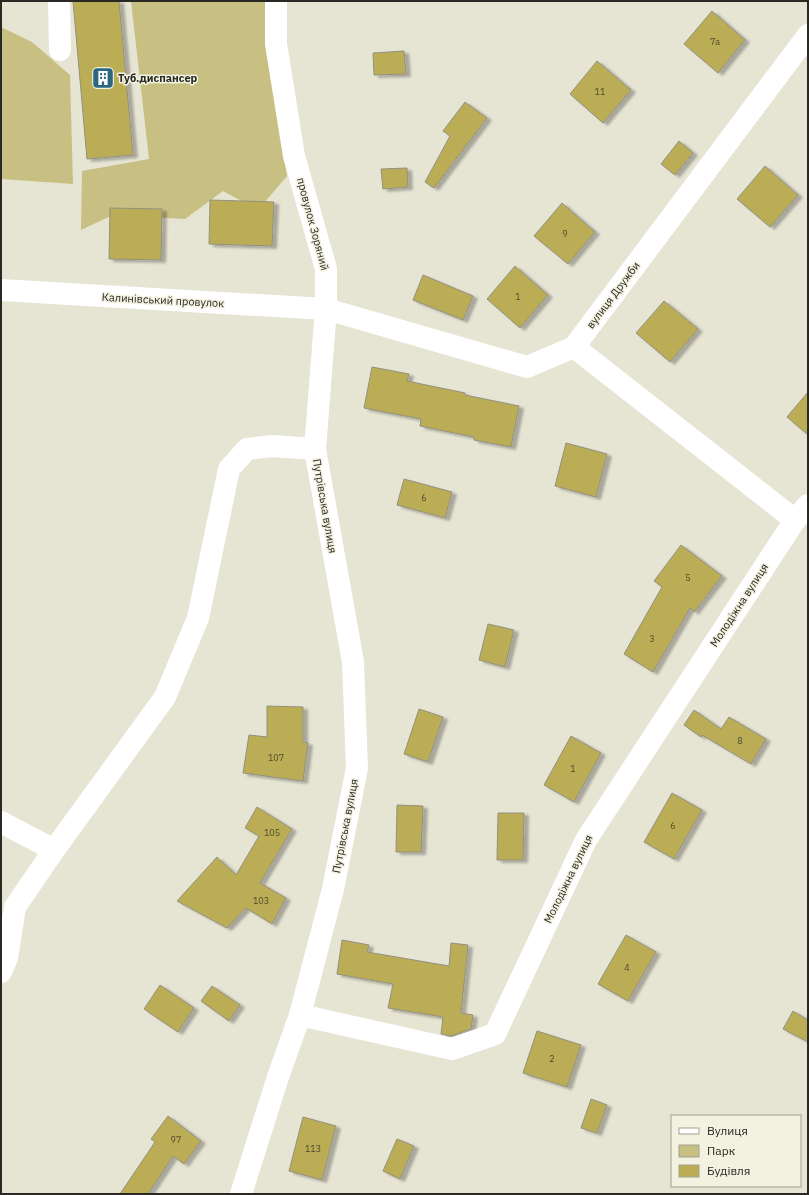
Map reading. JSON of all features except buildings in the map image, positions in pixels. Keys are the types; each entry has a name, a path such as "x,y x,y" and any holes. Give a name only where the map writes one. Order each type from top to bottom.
{"street":[{"path":"58,1 60,50"},
{"name":"провулок Зоряний","path":"276,1 276,44 294,156 326,269 326,309 315,449"},
{"name":"вулиця Дружби","path":"574,347 808,35"},
{"name":"Калинівський провулок","path":"1,290 326,309"},
{"path":"326,309 527,367 574,347 801,512"},
{"path":"1,972 7,958 15,907 54,850 165,697 198,618 229,468 247,449 273,446 315,449"},
{"name":"Путрівська вулиця","path":"241,1194 278,1077 300,1015 333,889 357,768 353,662 315,449"},
{"name":"Молодіжна вулиця","path":"300,1015 452,1049 495,1034 586,840 801,512"},
{"path":"1,822 54,850"}],"green space":[{"path":"131,1 268,1 269,47 287,176 258,210 223,191 185,219 113,215 81,230 82,171 149,159"},
{"path":"1,27 32,42 70,75 73,184 1,179"}],"place":[{"name":"Туб.диспансер","path":"103,78"}]}
